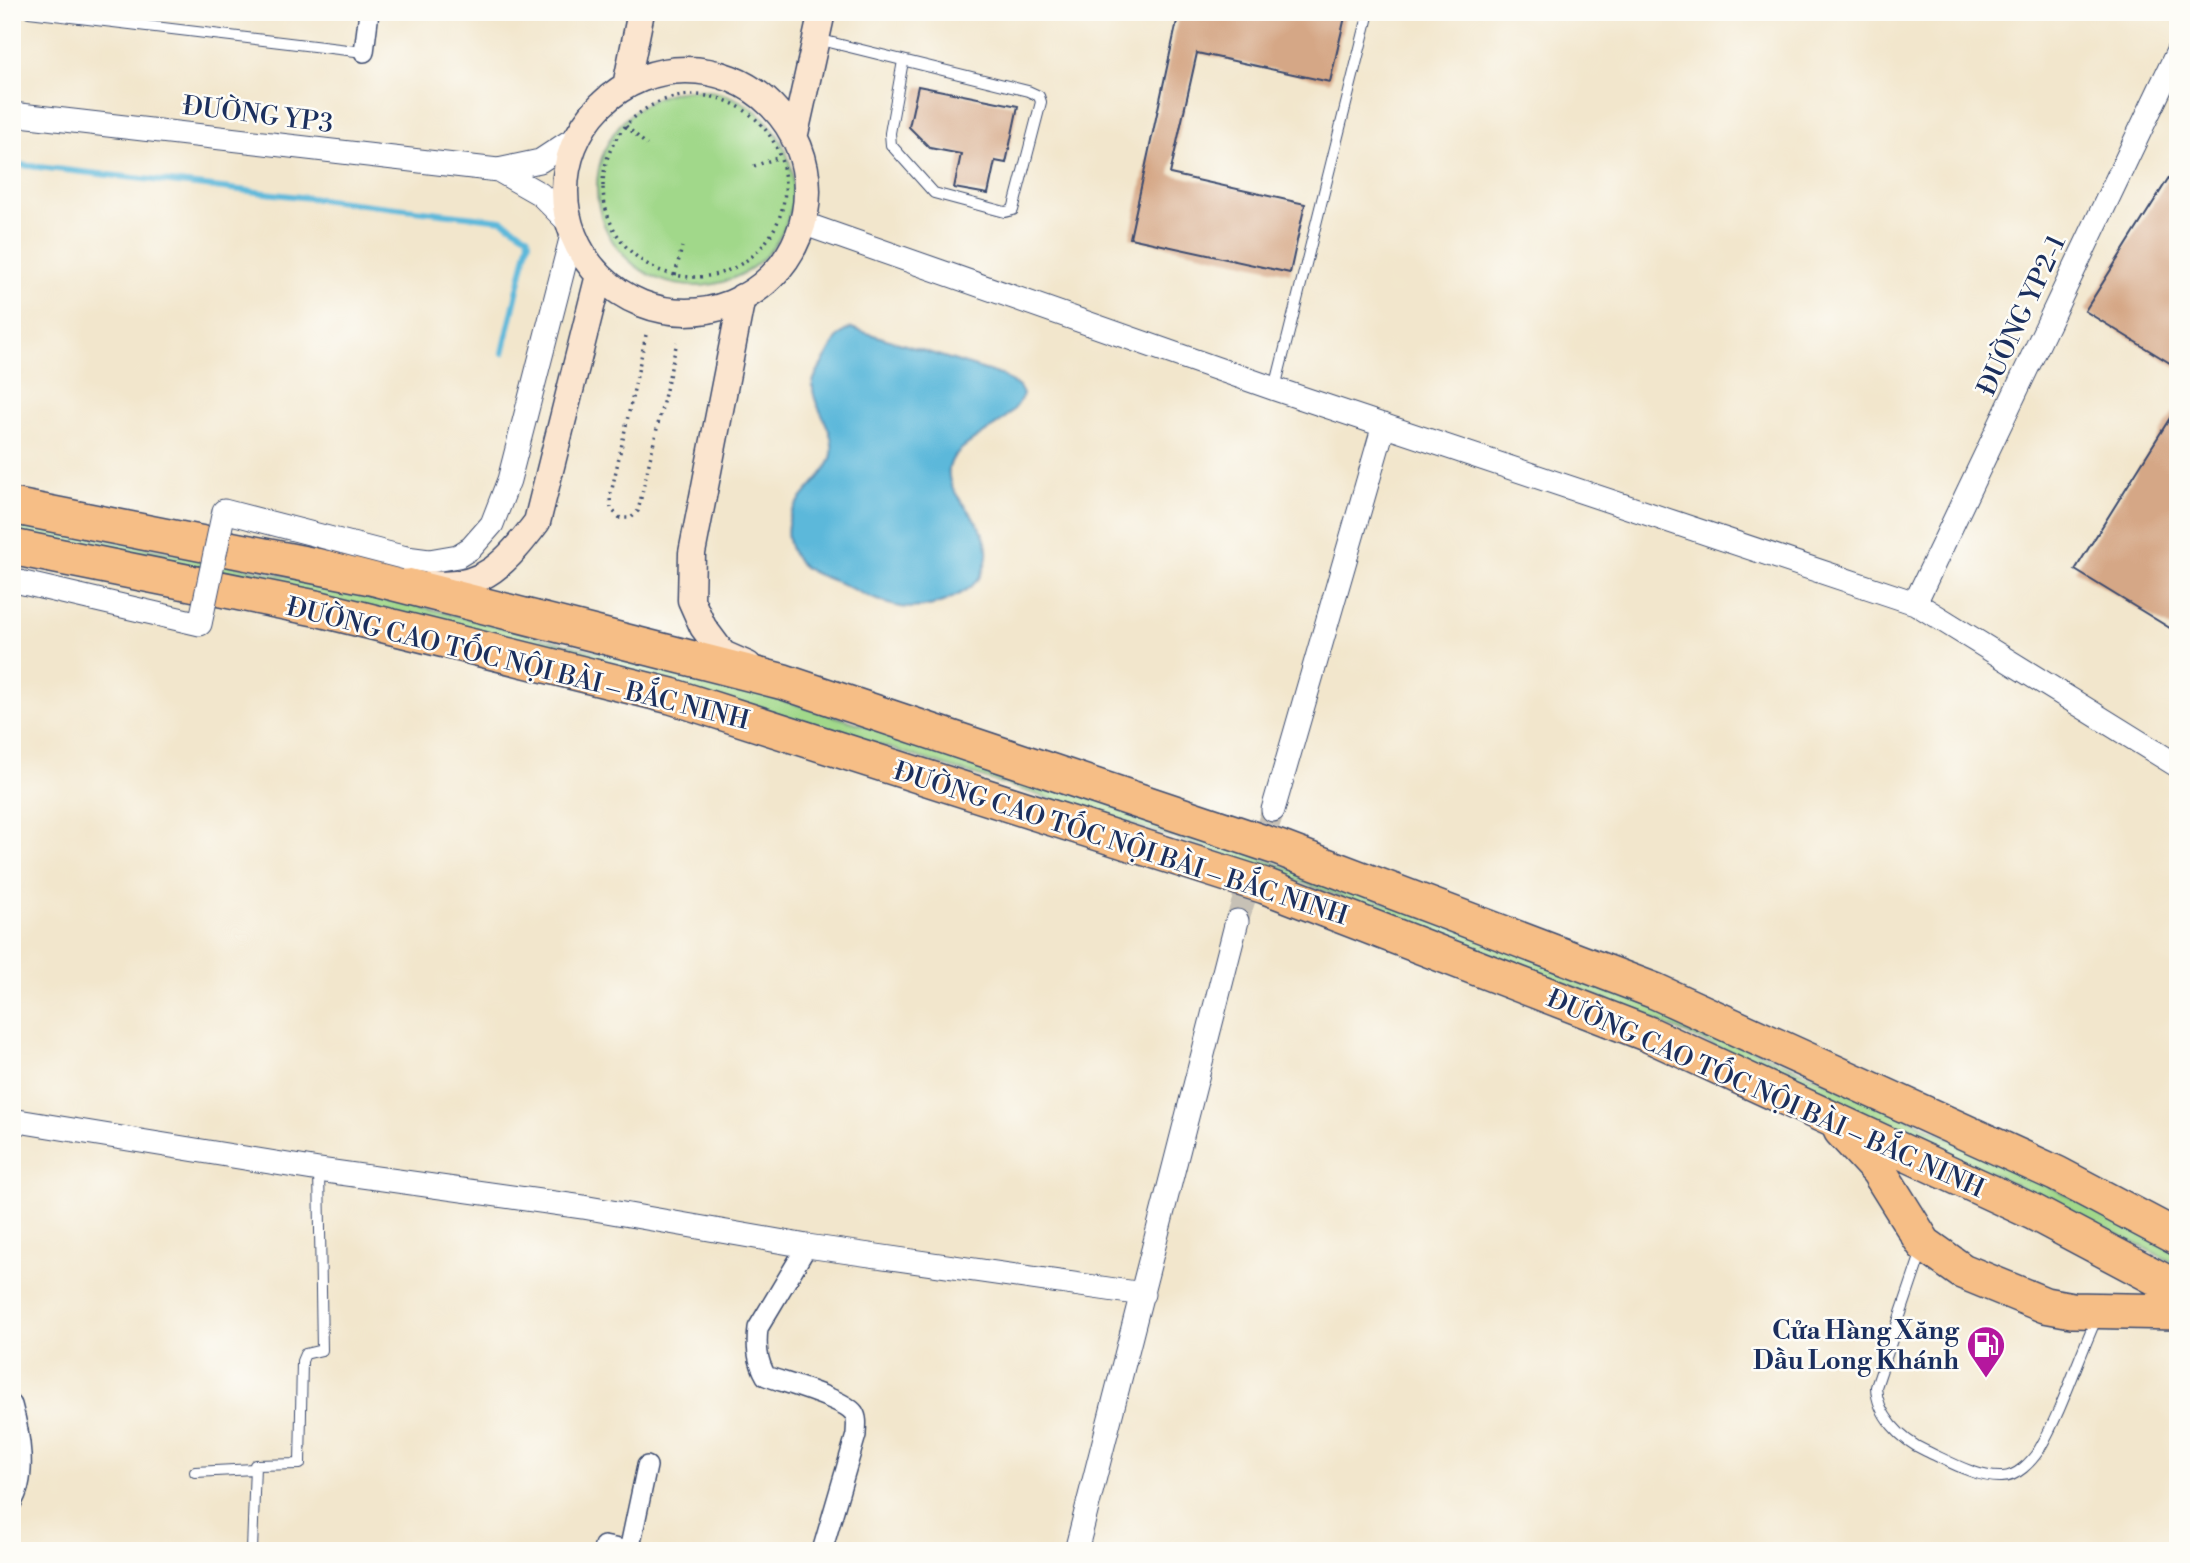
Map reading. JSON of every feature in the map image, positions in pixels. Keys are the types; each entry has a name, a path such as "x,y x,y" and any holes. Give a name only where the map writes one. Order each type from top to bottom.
{"highway":[{"name":"ĐƯỜNG CAO TỐC NỘI BÀI – BẮC NINH","path":"12,506 371,577 784,682 1279,848 1655,991 2057,1174 2178,1238"},
{"name":"ĐƯỜNG CAO TỐC NỘI BÀI – BẮC NINH","path":"12,547 320,609 671,696 1265,886 1648,1034 2033,1212 2178,1289"},
{"path":"1832,1119 1878,1170 1924,1244 1962,1271 2045,1306 2178,1312"}],"main road":[{"path":"626,86 641,12"},
{"path":"787,147 822,12"},
{"path":"691,71 722,76 750,89 766,101 787,147 806,176 802,223 792,250 779,267 764,283 742,297 700,311 665,310 631,299 599,275 570,229 565,178 578,136 597,108 626,86 670,72 691,71"},
{"path":"371,577 455,587 486,576 513,554 537,522 599,275"},
{"path":"742,297 692,553 691,600 704,627 723,654 784,682"}],"street":[{"path":"364,52 369,12"},
{"name":"ĐƯỜNG YP2-1","path":"1915,603 2178,51"},
{"name":"ĐƯỜNG YP3","path":"12,114 498,170"},
{"path":"498,170 540,161 578,136"},
{"path":"13,581 200,624 224,511 406,558 429,561 458,556 471,548 492,524 509,480 570,229 540,194 498,170"},
{"path":"802,223 1275,388 1915,603 2178,766"},
{"path":"1273,810 1384,425"},
{"path":"1076,1551 1237,921"},
{"path":"12,1120 319,1170 583,1207 807,1246 1143,1294"},
{"path":"807,1246 758,1328 756,1341 760,1366 766,1376 842,1404 853,1412 856,1421 856,1435 822,1551"},
{"path":"12,1405 20,1455 19,1492 12,1502"},
{"path":"603,1551 604,1546 629,1551 647,1466"}],"lane":[{"path":"29,12 364,52"},
{"path":"1275,388 1369,12"},
{"path":"817,39 1028,91 1039,96 1041,102 1017,207 1005,212 934,193 897,154 891,145 890,133 903,61"},
{"path":"252,1551 255,1465 300,1464 302,1361 305,1354 320,1353 323,1347 319,1170"},
{"path":"1924,1244 1877,1387 1877,1401 1891,1426 1922,1449 1984,1475 2004,1478 2014,1474 2023,1469 2038,1450 2100,1310"},
{"path":"195,1472 254,1469"}],"path":[{"path":"689,96 715,98 734,105 755,119 772,139 787,147 784,201 776,226 761,247 741,264 718,274 692,277 675,275 654,268 633,253 616,234 606,210 604,172 612,147 626,126 646,109 670,99 689,96"},
{"path":"626,126 647,145"},
{"path":"754,166 787,147"},
{"path":"675,275 682,247"},
{"path":"646,335 610,499 611,509 620,518 631,518 638,511 677,342"}],"green space":[{"path":"695,90 733,97 764,119 786,150 793,188 786,226 764,257 733,279 695,286 657,279 626,257 604,226 597,188 604,150 626,119 657,97"},
{"path":"12,520 360,591 766,695 1074,790 1565,968 1892,1110 2178,1249 2178,1265 2044,1198 1770,1070 1619,1005 1406,920 1179,839 844,734 12,534"}],"water":[{"path":"851,328 1001,375 1019,387 1023,394 1009,415 965,446 951,462 949,475 953,488 980,528 986,543 987,560 974,584 938,604 910,608 885,603 814,573 801,565 792,552 787,536 789,521 802,497 828,465 832,454 830,435 815,399 813,383 837,339"}],"building":[{"path":"1179,12 1321,12 1345,17 1330,82 1197,53 1170,174 1305,204 1290,273 1130,238"},
{"path":"918,86 1018,106 1006,163 995,161 988,194 954,188 961,154 930,148 909,127"},
{"path":"2178,163 2178,368 2085,311"},
{"path":"2178,405 2178,633 2075,570"}],"waterway":[{"path":"12,164 502,220 528,236 529,241 503,353"}],"tunnel":[{"path":"1237,921 1273,810"}],"place":[{"name":"Cửa Hàng Xăng Dầu Long Khánh","path":"1986,1379"}]}
